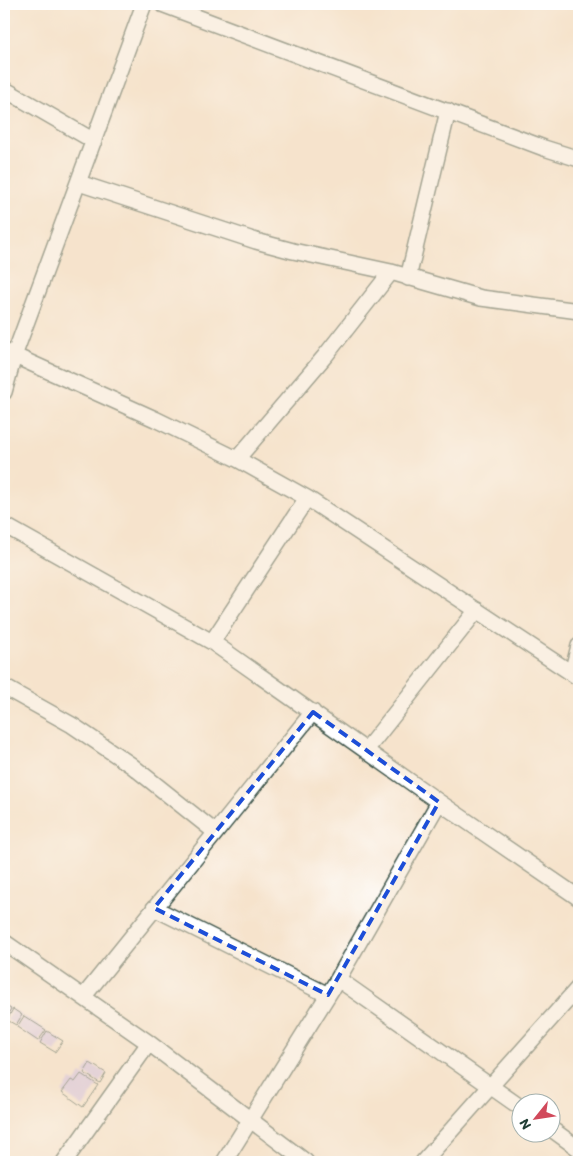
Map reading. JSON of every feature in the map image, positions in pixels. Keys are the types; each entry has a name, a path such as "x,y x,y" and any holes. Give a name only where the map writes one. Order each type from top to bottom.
{"street":[{"path":"4,392 9,353 79,183 144,4"},
{"path":"162,4 544,148 579,159"},
{"path":"4,88 94,141"},
{"path":"408,278 448,111"},
{"path":"79,183 256,241 390,272 481,298 579,311"},
{"path":"237,459 325,356 390,272"},
{"path":"9,353 156,419 237,459 307,498 576,676 579,646"},
{"path":"212,642 307,498"},
{"path":"4,525 212,642 579,898"},
{"path":"366,750 477,610"},
{"path":"4,687 104,746 131,765 215,832"},
{"path":"84,996 313,712"},
{"path":"224,1162 252,1120 338,979 439,802"},
{"path":"154,908 328,995"},
{"path":"4,942 149,1043 306,1162"},
{"path":"338,979 510,1100"},
{"path":"423,1162 579,986"},
{"path":"64,1162 149,1043"},
{"path":"560,1135 579,1149"}],"highlighted area":[{"path":"313,712 439,802 328,995 154,908"}],"building":[{"path":"4,1005 11,1009 7,1015 4,1013"},
{"path":"13,1009 22,1015 16,1025 7,1020"},
{"path":"24,1016 46,1030 38,1041 17,1027"},
{"path":"47,1031 63,1041 55,1052 40,1043"},
{"path":"90,1063 106,1073 100,1083 84,1073"},
{"path":"81,1074 98,1085 83,1107 62,1092 71,1080 75,1082"}]}
